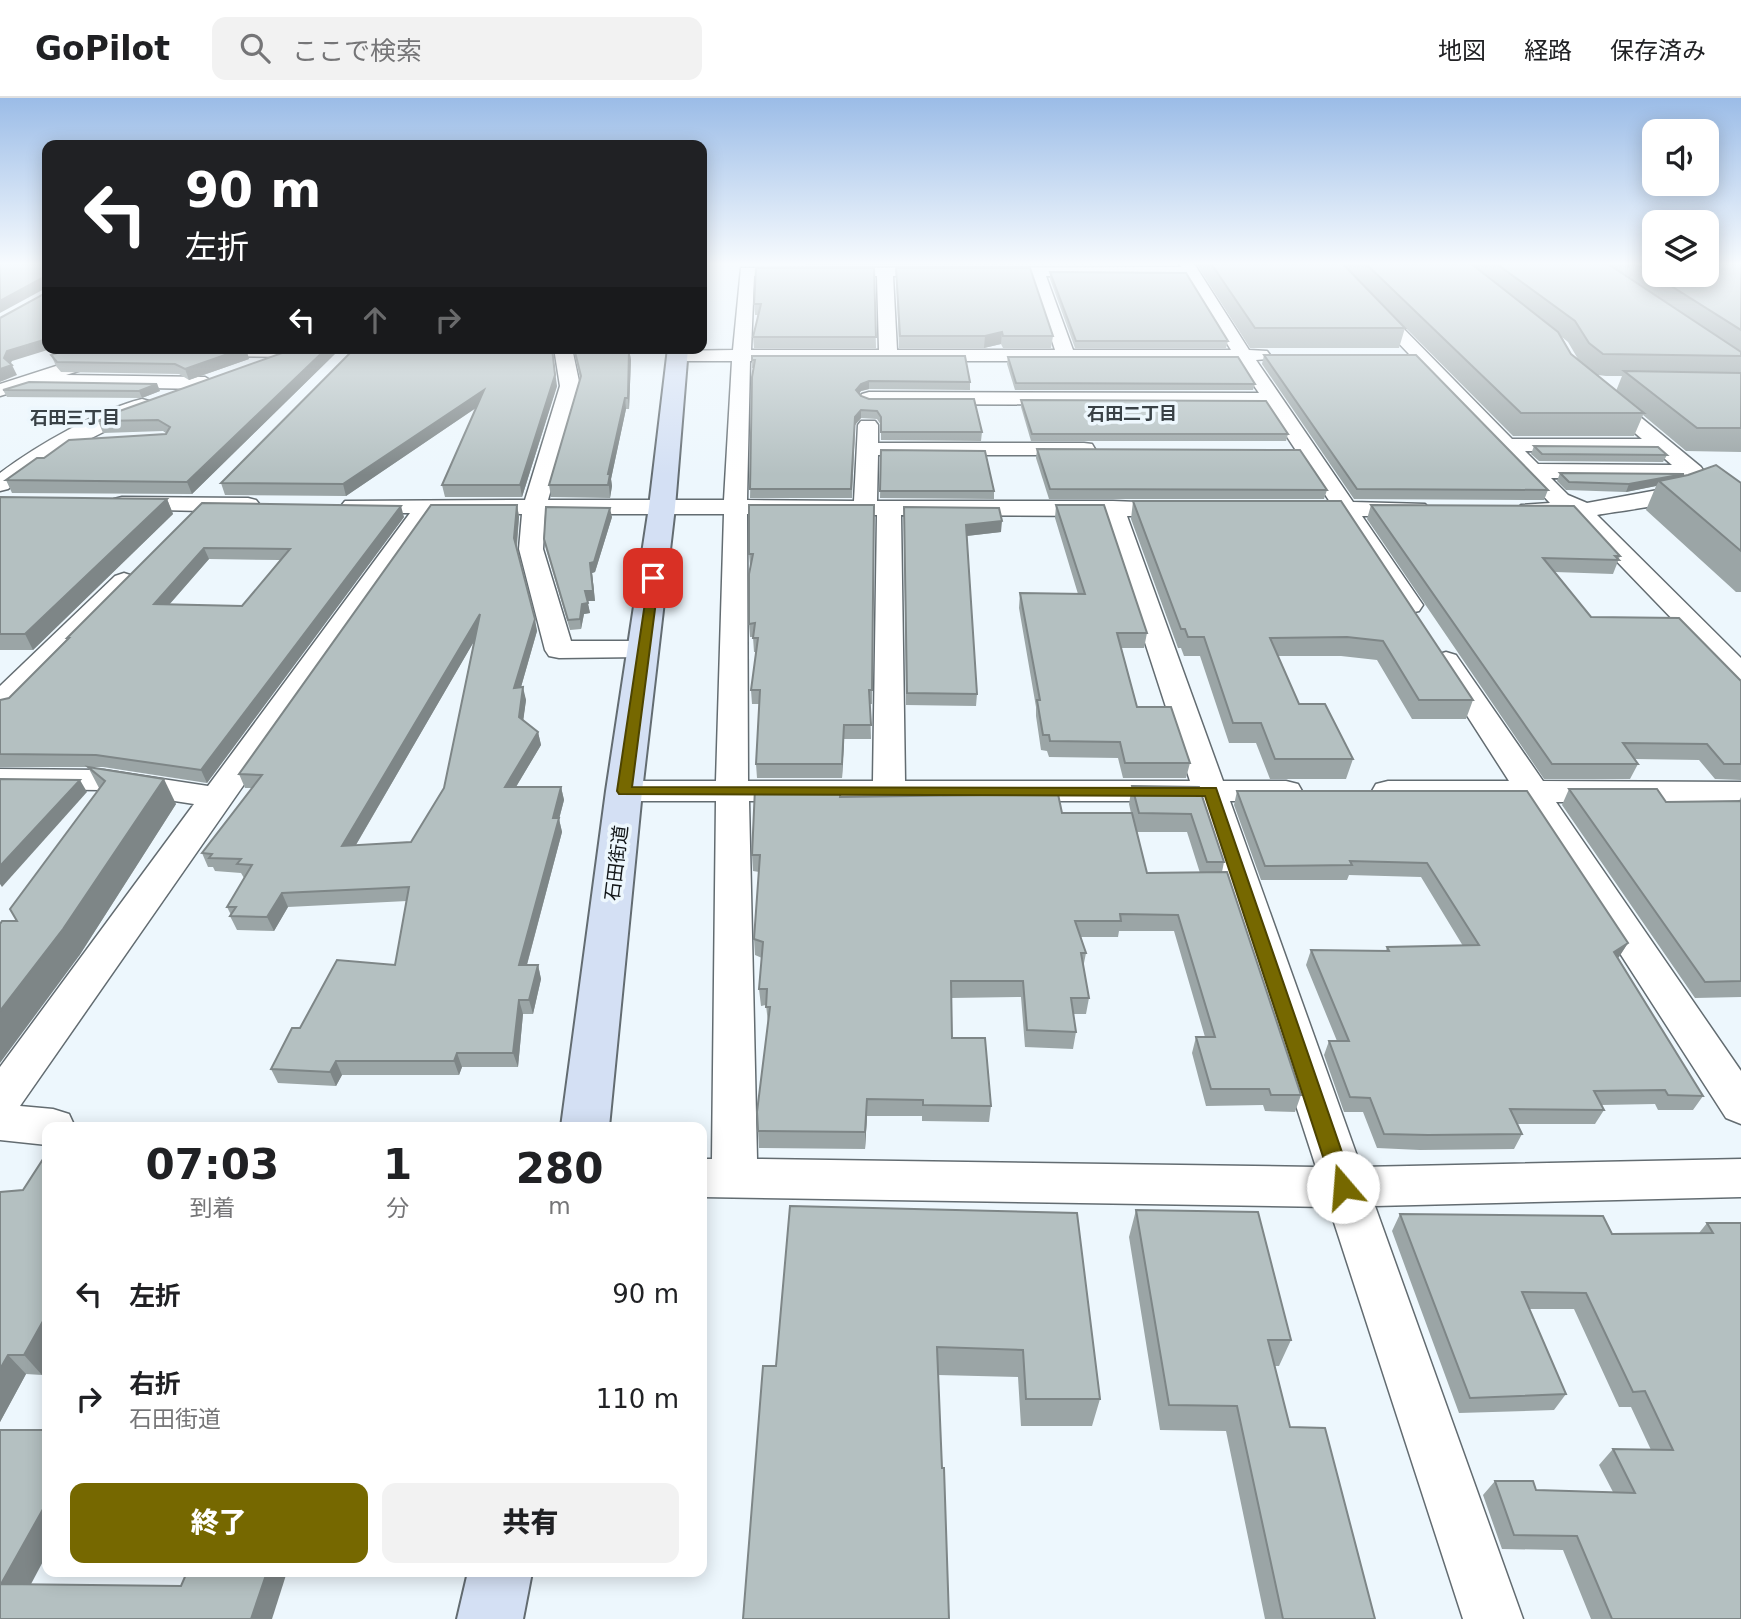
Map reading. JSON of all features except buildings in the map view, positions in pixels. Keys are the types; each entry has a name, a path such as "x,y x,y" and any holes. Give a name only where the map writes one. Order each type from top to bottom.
{"street":[{"path":"742,333 732,791 718,1178 1343,1187 1741,1178"},
{"path":"880,333 869,398 867,449 877,508 890,791"},
{"path":"1058,333 1066,355"},
{"path":"1229,333 1741,1106"},
{"path":"1396,333 1560,500 1585,510"},
{"path":"0,375 65,354"},
{"path":"0,390 112,354"},
{"path":"4,496 21,466 111,418 288,354"},
{"path":"564,354 569,386 534,507 531,550 559,650 643,649"},
{"name":"石田街道","path":"586,1122 624,791 662,508 678,354"},
{"path":"707,354 1283,356"},
{"path":"1391,356 1418,356"},
{"path":"0,375 25,382 205,383"},
{"path":"1506,510 1585,510 1693,489 1697,485 1697,477 1693,472 1590,384 1617,384"},
{"path":"869,398 1271,399"},
{"path":"63,443 113,442"},
{"path":"1507,445 1661,446"},
{"path":"867,449 1101,449"},
{"path":"1279,450 1306,450"},
{"path":"1532,471 1693,472"},
{"path":"183,523 221,485"},
{"path":"94,503 268,505"},
{"path":"334,506 1196,509"},
{"path":"0,1100 426,507"},
{"path":"1113,509 1493,1619"},
{"path":"1278,509 1440,510"},
{"path":"1585,510 1584,515 1591,523 1741,674"},
{"path":"0,703 144,561"},
{"path":"0,779 103,780 218,798"},
{"path":"624,791 1322,791"},
{"path":"1364,791 1741,792"},
{"path":"0,1122 42,1126"},
{"path":"490,1619 499,1577"}],"district":[{"name":"石田二丁目","path":"1132,413"},
{"name":"石田三丁目","path":"75,417"}],"route":[{"path":"653,578 624,791 1211,791 1343,1187"}]}
